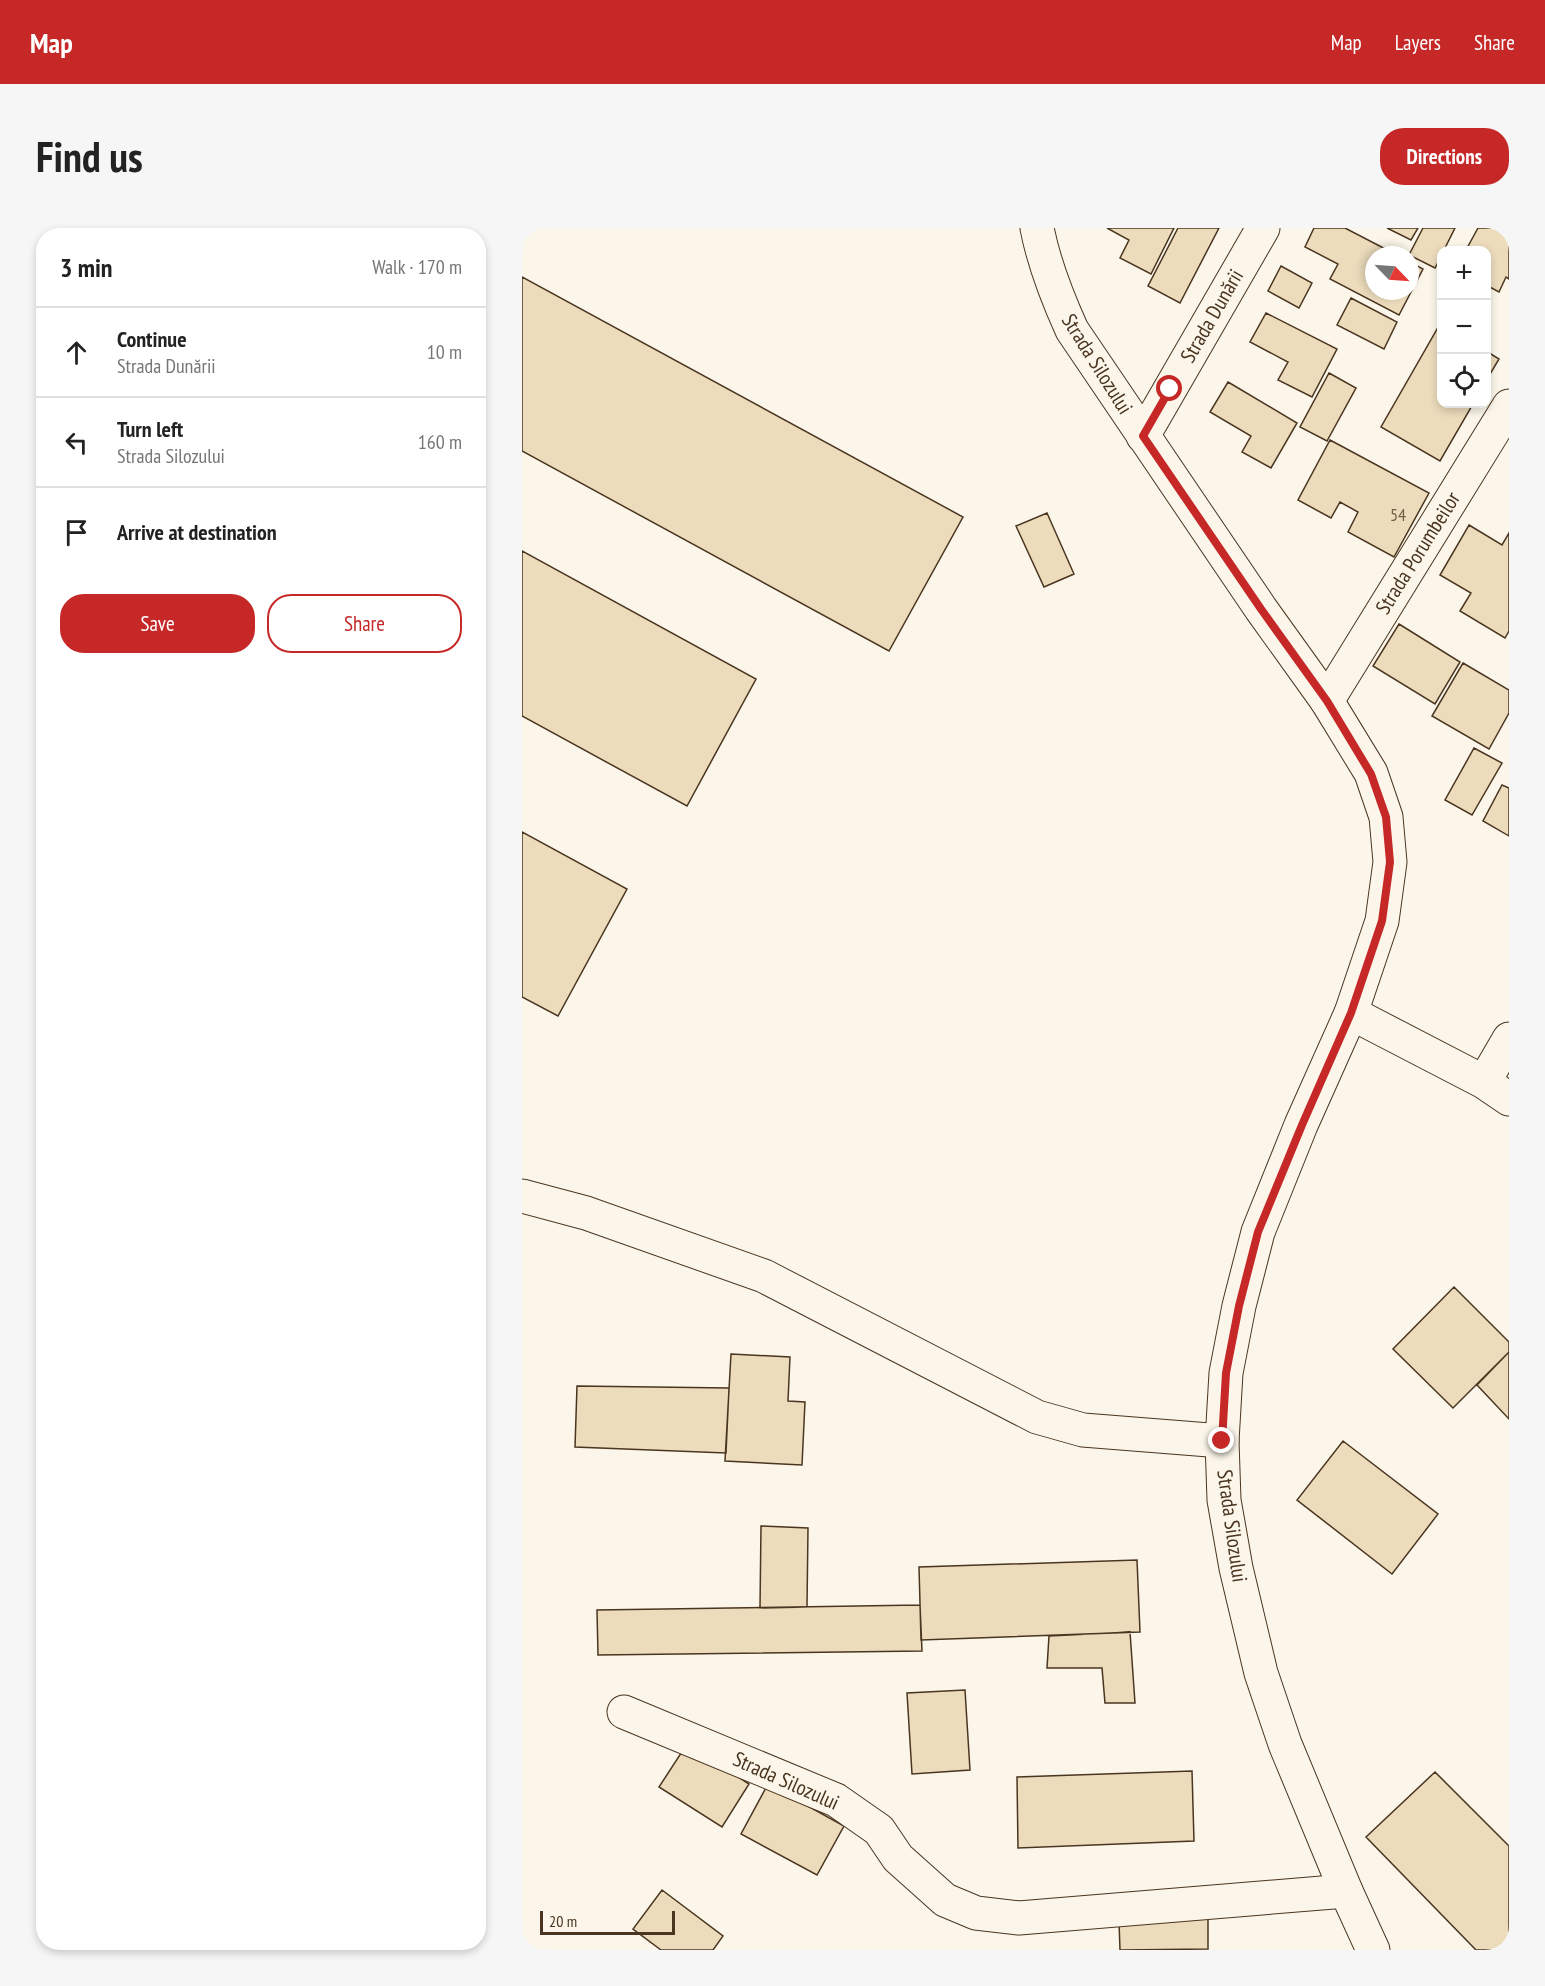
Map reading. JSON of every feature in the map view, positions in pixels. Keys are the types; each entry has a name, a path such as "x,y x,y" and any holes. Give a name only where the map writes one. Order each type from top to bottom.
{"street":[{"name":"Strada Silozului","path":"1037,228 1041,250 1054,290 1072,330 1261,609 1327,701 1371,774 1386,817 1390,862 1382,921 1351,1013 1258,1232 1239,1306 1228,1362 1222,1441 1224,1500 1236,1568 1261,1673 1285,1744 1372,1950"},
{"name":"Strada Dunării","path":"1143,436 1263,228"},
{"name":"Strada Porumbeilor","path":"1327,701 1509,406"},
{"path":"1351,1013 1496,1091 1509,1039"},
{"path":"522,1196 586,1213 764,1276 1037,1417 1083,1430 1222,1441"},
{"name":"Strada Silozului","path":"624,1712 836,1800 879,1830 898,1858 945,1900 976,1913 1020,1918 1346,1891"}],"building":[{"path":"1107,228 1174,228 1151,274 1120,258 1129,240"},
{"path":"1178,228 1219,228 1180,303 1148,286"},
{"path":"1314,228 1345,228 1380,246 1365,246 1365,297 1330,279 1338,264 1305,247"},
{"path":"1387,228 1418,228 1411,240"},
{"path":"1423,228 1455,228 1446,246 1437,246 1435,268 1419,260 1419,246 1414,246"},
{"path":"1478,228 1509,228 1509,279 1506,277 1499,292 1491,288 1491,246 1468,246"},
{"path":"1281,266 1312,283 1299,308 1268,291"},
{"path":"522,277 963,517 889,651 522,451"},
{"path":"1351,298 1397,322 1384,349 1337,325"},
{"path":"1370,300 1407,300 1399,315"},
{"path":"1266,313 1337,349 1312,397 1278,380 1288,362 1250,342"},
{"path":"1437,329 1437,408 1471,408 1440,461 1381,427"},
{"path":"1491,354 1499,359 1491,373"},
{"path":"1329,373 1356,388 1327,441 1300,427"},
{"path":"1228,382 1297,423 1271,468 1242,452 1251,436 1210,412"},
{"path":"1330,440 1429,493 1394,557 1348,532 1358,512 1340,502 1331,518 1298,500"},
{"path":"1047,513 1074,574 1044,587 1016,526"},
{"path":"1469,525 1502,545 1509,533 1509,631 1505,638 1460,611 1471,593 1440,575"},
{"path":"522,551 756,679 687,806 522,716"},
{"path":"1399,624 1460,662 1435,704 1373,666"},
{"path":"1463,663 1509,690 1509,713 1489,749 1432,716"},
{"path":"1474,748 1502,763 1472,815 1445,800"},
{"path":"1502,785 1509,788 1509,836 1483,821"},
{"path":"522,832 627,889 558,1016 522,997"},
{"path":"1454,1287 1509,1342 1509,1352 1453,1408 1393,1349"},
{"path":"1509,1352 1509,1419 1477,1385"},
{"path":"731,1354 790,1357 788,1401 805,1402 802,1465 725,1461"},
{"path":"577,1386 729,1388 726,1453 575,1447"},
{"path":"1343,1441 1438,1514 1392,1574 1297,1500"},
{"path":"761,1526 808,1528 807,1607 760,1608"},
{"path":"1137,1560 1140,1632 921,1640 919,1567"},
{"path":"920,1605 922,1651 598,1655 597,1610"},
{"path":"1130,1632 1135,1703 1105,1703 1102,1668 1047,1668 1049,1636"},
{"path":"965,1690 970,1770 912,1774 907,1693"},
{"path":"687,1744 749,1784 722,1827 659,1787"},
{"path":"1192,1771 1194,1841 1018,1848 1017,1777"},
{"path":"1435,1772 1509,1846 1509,1950 1476,1950 1366,1837"},
{"path":"768,1784 844,1826 817,1875 741,1834"},
{"path":"662,1890 723,1936 713,1950 661,1950 633,1929"},
{"path":"1208,1918 1208,1949 1120,1950 1119,1921"}],"route":[{"path":"1170,389 1143,436 1327,701 1371,774 1386,817 1390,862 1382,921 1351,1013 1258,1232 1239,1306 1226,1373 1222,1441"}]}
